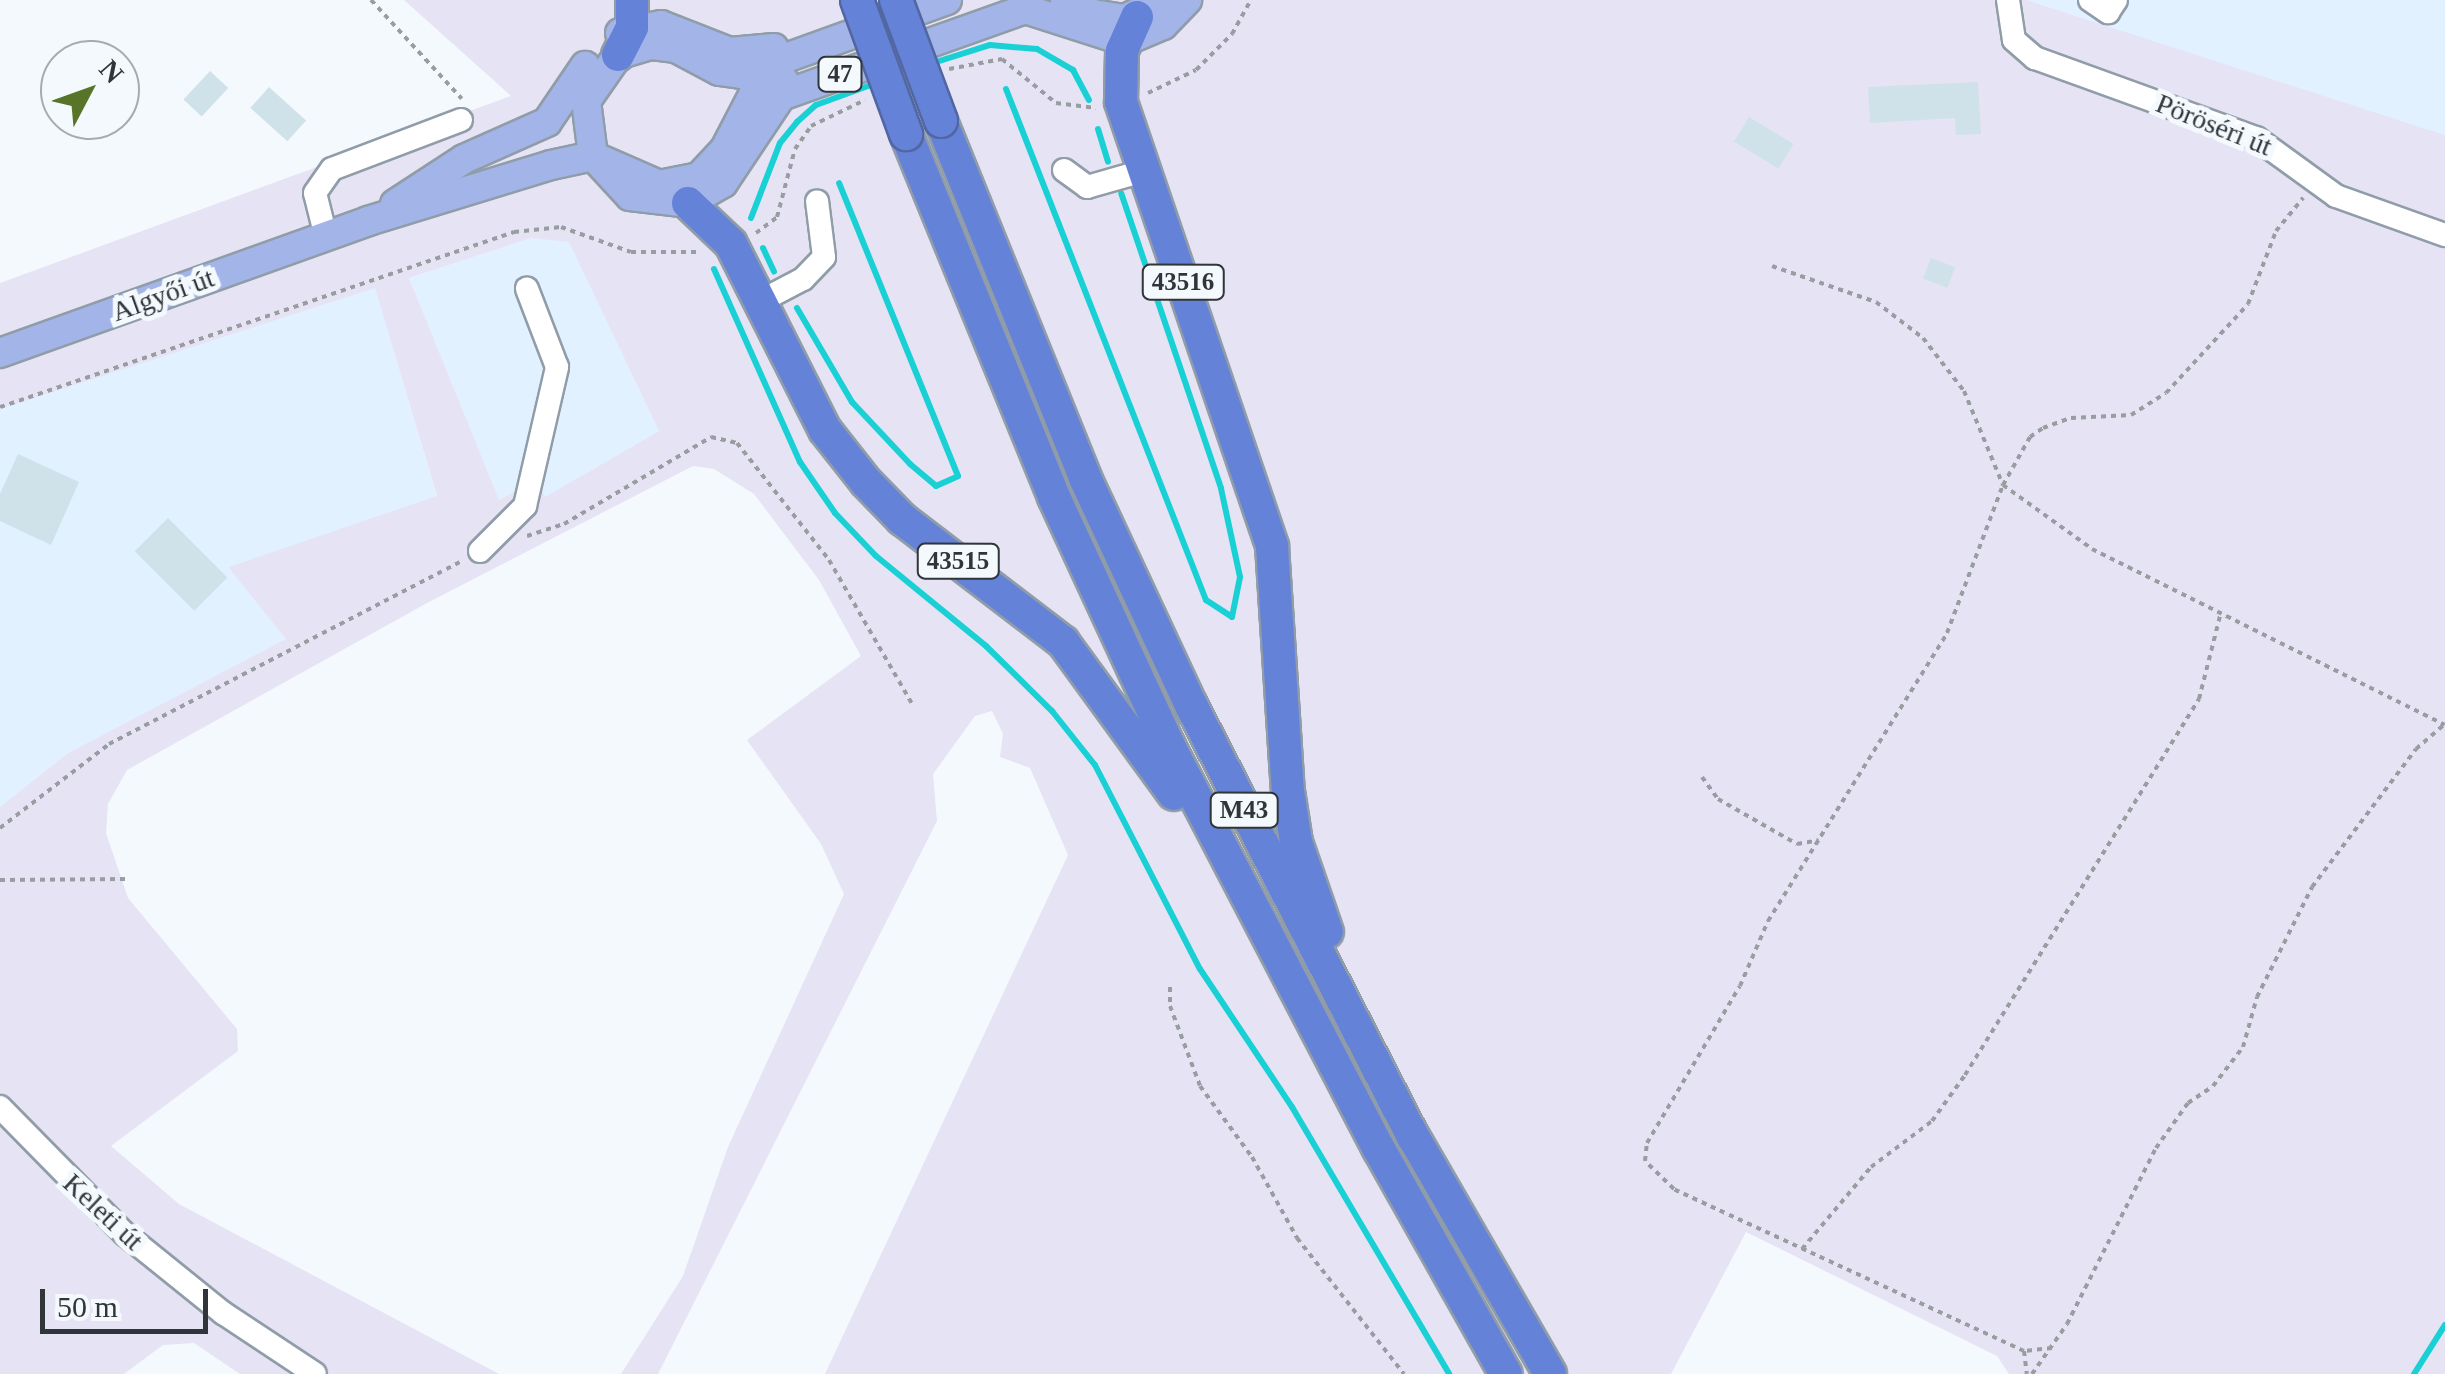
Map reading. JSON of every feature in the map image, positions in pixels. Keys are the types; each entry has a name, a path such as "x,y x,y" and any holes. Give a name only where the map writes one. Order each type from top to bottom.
{"highway":[{"name":"M43","path":"857,0 906,134 1054,497 1250,905 1506,1374"},
{"name":"M43","path":"896,0 940,121 1078,460 1191,705 1414,1138 1550,1374"},
{"name":"43516","path":"1142,19 1121,102 1272,546 1296,842 1315,906 1384,1050 1414,1138"},
{"name":"43515","path":"688,203 730,244 825,430 866,482 902,519 1062,642 1093,676 1250,905"}],"main road":[{"name":"47","path":"368,221 464,159 546,122 592,54 628,28 660,25 730,52 760,53 906,0"},
{"name":"47","path":"628,28 650,45 676,48 719,71 741,74 947,0"},
{"name":"47","path":"368,221 483,201 598,166 659,186 700,177 725,149 742,108 766,86 1003,0"},
{"path":"1066,0 1093,14 1163,25 1187,0"},
{"name":"47","path":"688,203 722,184 742,161 770,105 824,79 1025,9 1142,19"},
{"name":"47","path":"368,221 546,142 583,113 628,28"},
{"path":"583,113 598,166 630,196 688,203"},
{"name":"Algyői út","path":"0,352 368,221"}],"street":[{"name":"Pöröséri út","path":"2008,0 2014,40 2035,58 2256,138 2316,184 2354,204 2445,235"},
{"path":"2090,0 2108,12 2116,0"},
{"path":"326,237 315,193 332,169 461,120"},
{"path":"1064,170 1087,186 1142,171"},
{"path":"759,302 803,280 824,258 817,200"},
{"path":"480,551 525,506 556,367 527,289"},
{"name":"Keleti út","path":"0,1107 125,1234 223,1313 315,1374"}],"path":[{"path":"371,0 468,107 461,120"},
{"path":"2052,1348 2024,1351 1674,1189 1645,1161 1646,1142 1819,840 1947,633 2004,485 2030,437 2071,418 2131,415 2166,393 2248,304 2276,232 2316,184"},
{"path":"1772,266 1876,302 1923,338 1964,391 2004,485 2092,549 2445,725 2416,749 2312,887 2257,997 2243,1047 2213,1086 2188,1102 2156,1148 2052,1348 2029,1374"},
{"path":"0,828 108,744 480,551 564,524 711,437 737,443 828,560 912,704"},
{"path":"1802,1248 1871,1166 1932,1121 1965,1075 2199,698 2220,616"},
{"path":"1702,777 1718,799 1797,844 1819,840"},
{"path":"0,880 128,879"},
{"path":"1170,987 1170,1006 1200,1086 1252,1158 1297,1238 1404,1374"},
{"path":"2024,1351 2029,1374"}],"shaded area":[{"path":"404,0 2026,0 2445,135 2445,1374 2009,1374 1997,1356 1746,1232 1671,1374 825,1374 1068,855 1030,768 1000,757 1003,734 992,711 975,716 933,774 937,821 658,1374 621,1374 683,1276 728,1147 844,894 821,844 747,740 861,656 819,580 754,494 714,469 693,466 427,603 127,770 108,804 106,833 128,898 237,1029 238,1051 111,1146 179,1204 499,1374 240,1374 194,1343 163,1345 124,1374 0,1374 0,807 68,753 286,639 228,567 437,496 375,288 0,409 0,283 511,96","holes":["531,238 569,242 659,431 545,497 537,479 499,500 409,278"]},
{"path":"2445,0 2445,135 2026,1"},
{"path":"531,238 569,241 659,431 544,498 537,480 498,500 409,278"},
{"path":"375,287 437,497 228,567 287,639 68,753 0,807 0,409"}],"building":[{"path":"210,71 228,88 202,117 183,100"},
{"path":"1978,82 1981,134 1956,135 1955,118 1870,123 1868,87"},
{"path":"269,87 306,120 287,141 250,108"},
{"path":"1749,117 1794,144 1779,169 1734,142"},
{"path":"1931,258 1955,267 1947,288 1923,279"},
{"path":"18,454 79,482 51,545 0,521 0,494"},
{"path":"168,518 227,577 194,611 135,551"}],"waterway":[{"path":"933,63 990,45 1037,49 1073,70 1089,100"},
{"path":"751,218 780,143 797,122 816,105 879,82"},
{"path":"1006,89 1206,600 1232,617 1240,577 1221,488 1121,193"},
{"path":"1098,129 1108,161"},
{"path":"797,308 852,402 910,464 936,486 958,476 839,183"},
{"path":"763,248 774,272"},
{"path":"714,269 800,462 835,513 876,556 986,646 1052,711 1095,765 1200,969 1292,1107 1449,1374"},
{"path":"2414,1374 2445,1325"}]}
